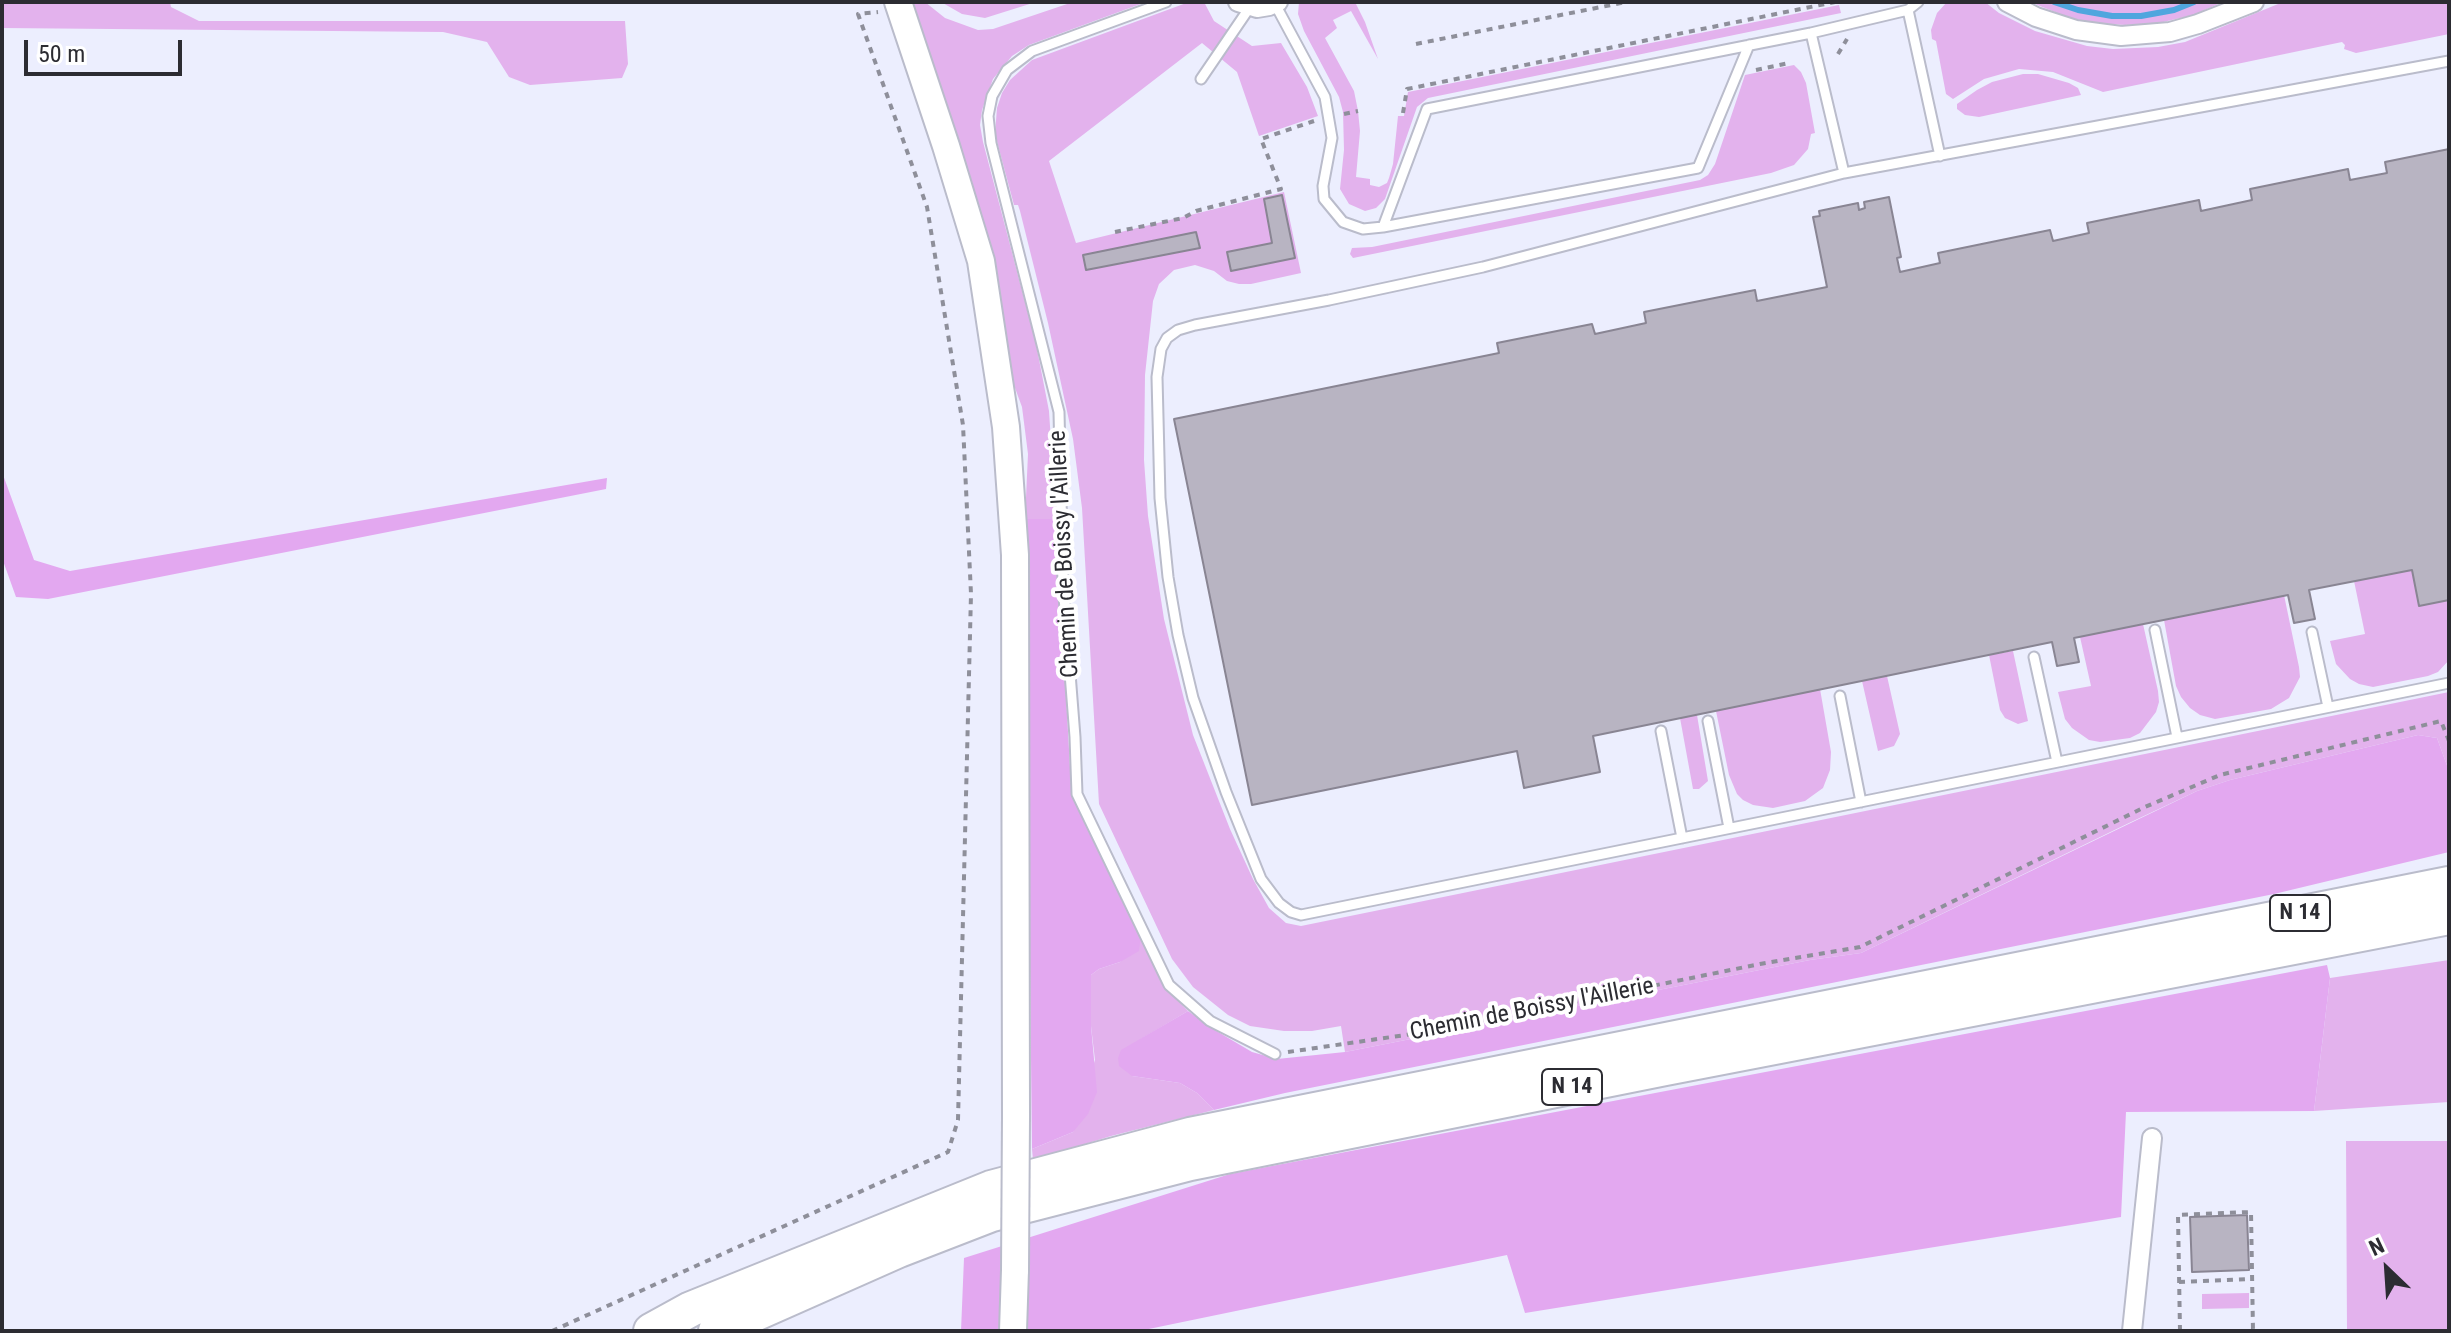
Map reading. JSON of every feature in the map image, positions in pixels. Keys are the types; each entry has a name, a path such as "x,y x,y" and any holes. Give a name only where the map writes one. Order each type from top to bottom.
{"highway":[{"name":"N 14","path":"651,1331 691,1309 991,1188 1190,1135 2449,884"},
{"name":"N 14","path":"716,1331 899,1250 992,1214 1190,1163 2449,917"}],"main road":[{"path":"900,6 981,261 1006,427 1015,555 1016,1117 1013,1331"}],"street":[{"path":"2007,2 2057,24 2096,34 2121,36 2170,32 2254,2"},
{"path":"1244,5 1263,8 1276,3"},
{"path":"2132,1331 2152,1138"}],"lane":[{"name":"Chemin de Boissy l'Aillerie","path":"1166,2 1032,51 1007,70 992,96 988,116 991,143 1059,412 1063,584 1077,794 1169,985 1210,1021 1275,1054"},
{"path":"1383,227 1427,109 1811,33 1908,10 1918,2"},
{"path":"1276,3 1325,97 1330,116 1332,138 1323,186 1324,199 1343,222 1363,229 1698,168 1749,45"},
{"path":"1201,79 1244,5"},
{"path":"1908,10 1940,156"},
{"path":"1811,33 1844,173"},
{"path":"2449,61 1844,173 1483,267 1195,325 1178,330 1167,338 1161,349 1157,377 1160,498 1168,577 1193,698 1216,767 1261,879 1279,903 1301,915 2449,683"},
{"path":"2155,630 2177,737"},
{"path":"2312,632 2328,707"},
{"path":"2034,657 2057,762"},
{"path":"1840,696 1861,802"},
{"path":"1708,721 1729,828"},
{"path":"1661,731 1682,838"}],"path":[{"path":"1416,44 1626,2"},
{"path":"1403,113 1407,89 1835,2"},
{"path":"552,1331 948,1152 958,1120 971,594 963,425 927,207 858,14 900,6"},
{"path":"1838,54 1851,33"},
{"path":"1746,72 1789,63"},
{"path":"1344,114 1358,111"},
{"path":"1115,232 1183,218 1196,211 1281,189 1261,139 1316,121"},
{"name":"Chemin de Boissy l'Aillerie","path":"1275,1054 1426,1032 1760,964 1860,947 2145,807 2220,775 2441,721 2449,741"},
{"path":"2180,1331 2178,1215 2251,1212 2253,1331"},
{"path":"2179,1282 2252,1279"}],"shaded area":[{"path":"2,2 170,2 171,7 199,21 625,21 628,64 622,78 530,85 509,77 487,42 443,32 2,28"},
{"path":"911,2 925,2 945,18 978,30 993,29 1073,2 1146,2 1029,45 1012,56 993,79 982,110 980,125 983,142 1036,344 1049,411 1056,519 1025,519 1028,454 1022,407 1011,377"},
{"path":"941,2 1036,2 985,18 962,14"},
{"path":"1189,2 1204,2 1214,21 1252,46 1281,43 1307,87 1318,116 1259,136 1237,72 1202,43 1049,161 1076,243 1284,192 1301,273 1239,284 1195,265 1174,270 1159,284 1153,301 1145,375 1144,460 1148,516 1164,619 1193,735 1253,879 1269,908 1286,923 1301,926 2449,692 2449,771 2437,738 2418,735 2230,780 2197,791 1861,953 1810,960 1345,1052 1341,1026 1312,1031 1284,1031 1250,1026 1228,1015 1193,987 1172,959 1099,804 1082,508 1073,439 1020,211 1018,205 1014,205 995,134 997,108 1002,93 1010,80 1032,60"},
{"path":"1299,2 1355,2 1365,22 1378,59 1351,11 1333,20 1337,28 1325,38 1354,91 1360,131 1356,177 1370,179 1370,185 1379,187 1389,178 1398,116 1404,116 1408,92 1839,5 1841,13 1428,98 1417,107 1385,199 1376,208 1365,211 1349,204 1340,189 1344,150 1343,112 1339,97 1304,31 1298,14"},
{"path":"1947,2 1985,2 1999,13 2035,31 2087,46 2113,49 2185,42 2283,2 2449,2 2449,34 2356,53 2344,49 2342,42 2103,92 2053,72 2019,69 1984,79 1953,99 1946,94 1931,30 1937,13"},
{"path":"2030,2 2223,2 2193,15 2159,23 2125,25 2070,18"},
{"path":"1794,65 1806,83 1815,133 1811,134 1808,149 1794,165 1771,173 1353,258 1350,254 1352,248 1372,247 1700,180 1708,175 1715,164 1745,75"},
{"path":"2023,74 2038,74 2069,83 2078,88 2081,95 1979,117 1965,115 1957,109 1957,104 1992,82"},
{"path":"2,472 34,560 70,571 607,478 606,489 48,599 16,597 2,558"},
{"path":"1025,519 1056,519 1071,785 1141,935 1139,951 1091,975 1091,1026 1097,1092 1088,1114 1073,1132 1032,1149"},
{"path":"2412,570 2449,600 2449,660 2438,672 2428,676 2373,687 2359,684 2336,664 2330,641 2365,634 2354,581"},
{"path":"2284,595 2300,677 2289,698 2271,709 2215,719 2190,708 2176,686 2164,620"},
{"path":"2143,624 2158,691 2156,712 2140,733 2130,738 2100,742 2089,740 2065,719 2058,692 2091,686 2080,637"},
{"path":"2013,651 2028,721 2018,724 2005,718 2000,710 1989,655"},
{"path":"1887,676 1900,734 1894,746 1878,751 1862,681"},
{"path":"1820,689 1831,752 1830,770 1823,788 1805,801 1773,808 1743,800 1729,775 1716,711"},
{"path":"1697,715 1708,781 1699,789 1693,789 1680,718"},
{"path":"2418,735 2437,738 2449,771 2449,852 2274,894 1285,1093 1214,1110 1197,1093 1180,1083 1132,1076 1119,1066 1121,1050 1188,1011 1252,1052 1277,1059 1345,1052 1810,960 1861,953 2197,791 2230,780"},
{"path":"1141,935 1168,990 1188,1011 1141,1039 1132,1076 1180,1083 1197,1093 1214,1110 1033,1160 1032,1149 1073,1132 1095,1060 1091,975 1120,962"},
{"path":"2449,960 2449,1102 2314,1111 2330,978"},
{"path":"2327,965 2330,978 2314,1111 2126,1112 2121,1217 1525,1313 1507,1255 1139,1331 961,1331 964,1258 1230,1174"},
{"path":"2346,1141 2449,1141 2449,1331 2347,1331"},
{"path":"2249,1293 2249,1308 2202,1309 2202,1294"}],"building":[{"path":"2449,149 2449,600 2419,606 2412,570 2309,590 2315,619 2294,623 2288,595 2074,638 2079,662 2057,666 2052,642 1593,736 1600,772 1524,788 1517,751 1252,805 1174,419 1499,353 1497,343 1592,324 1595,334 1646,323 1644,312 1755,290 1757,301 1827,287 1813,217 1820,216 1819,211 1858,203 1859,210 1865,208 1864,202 1889,197 1901,257 1897,258 1900,272 1940,263 1938,253 2050,230 2053,241 2089,233 2087,223 2199,200 2201,211 2252,200 2250,189 2348,169 2350,180 2387,173 2385,162"},
{"path":"1282,195 1295,258 1231,271 1227,252 1272,243 1264,199"},
{"path":"1196,232 1200,248 1086,270 1083,255"},
{"path":"2247,1215 2249,1270 2192,1272 2190,1217"}],"waterway":[{"path":"2054,2 2112,16 2141,16 2174,10 2194,2"}]}
